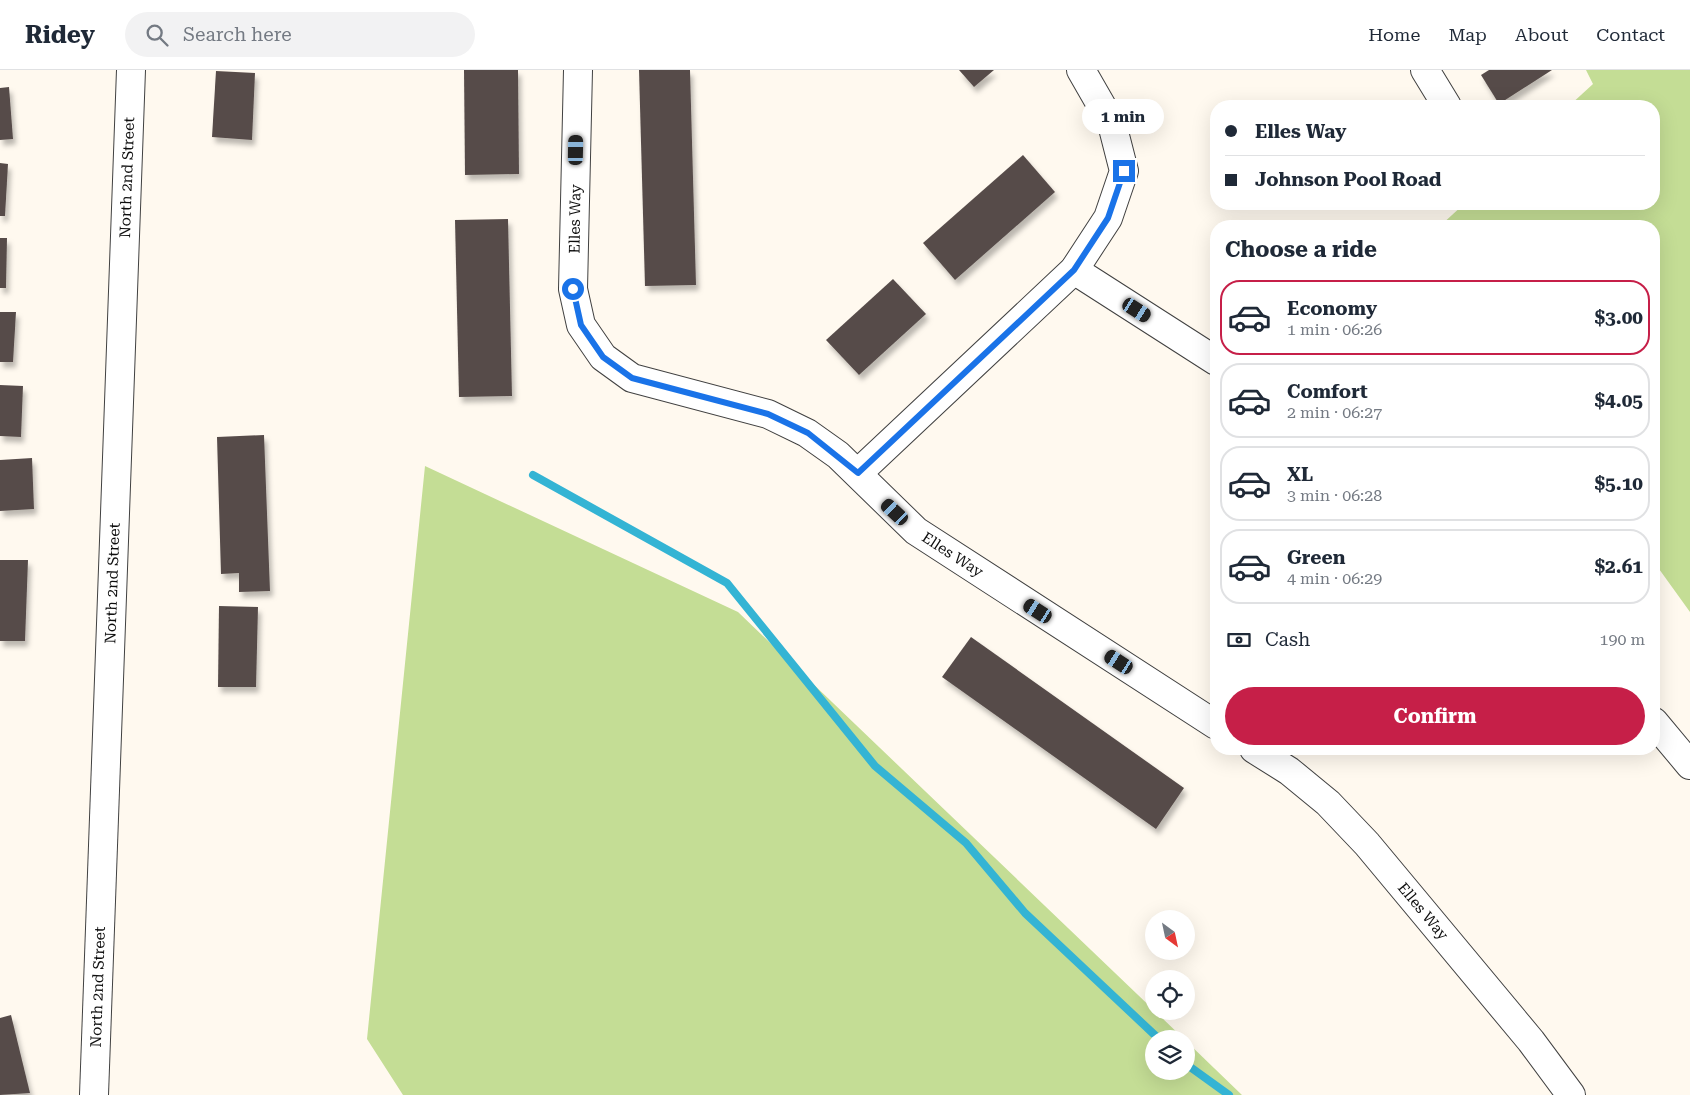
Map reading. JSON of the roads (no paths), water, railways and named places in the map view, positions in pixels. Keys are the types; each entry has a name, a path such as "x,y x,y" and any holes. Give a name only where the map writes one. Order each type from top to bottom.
{"street":[{"name":"North 2nd Street","path":"94,1095 131,70"},
{"name":"Elles Way","path":"578,70 573,289 581,325 603,357 632,378 768,414 808,433 858,473 884,502 924,537 1210,721"},
{"path":"858,473 1074,270 1108,218 1124,171 1112,124 1081,70"},
{"path":"1424,70 1443,100"},
{"path":"1074,270 1210,357"},
{"path":"1660,729 1690,765"},
{"name":"Elles Way","path":"1263,755 1288,771 1328,803 1367,844 1531,1041 1571,1095"}],"waterway":[{"path":"533,475 727,583 875,766 966,843 1025,913 1149,1030"},
{"path":"1195,1070 1229,1095"}]}
